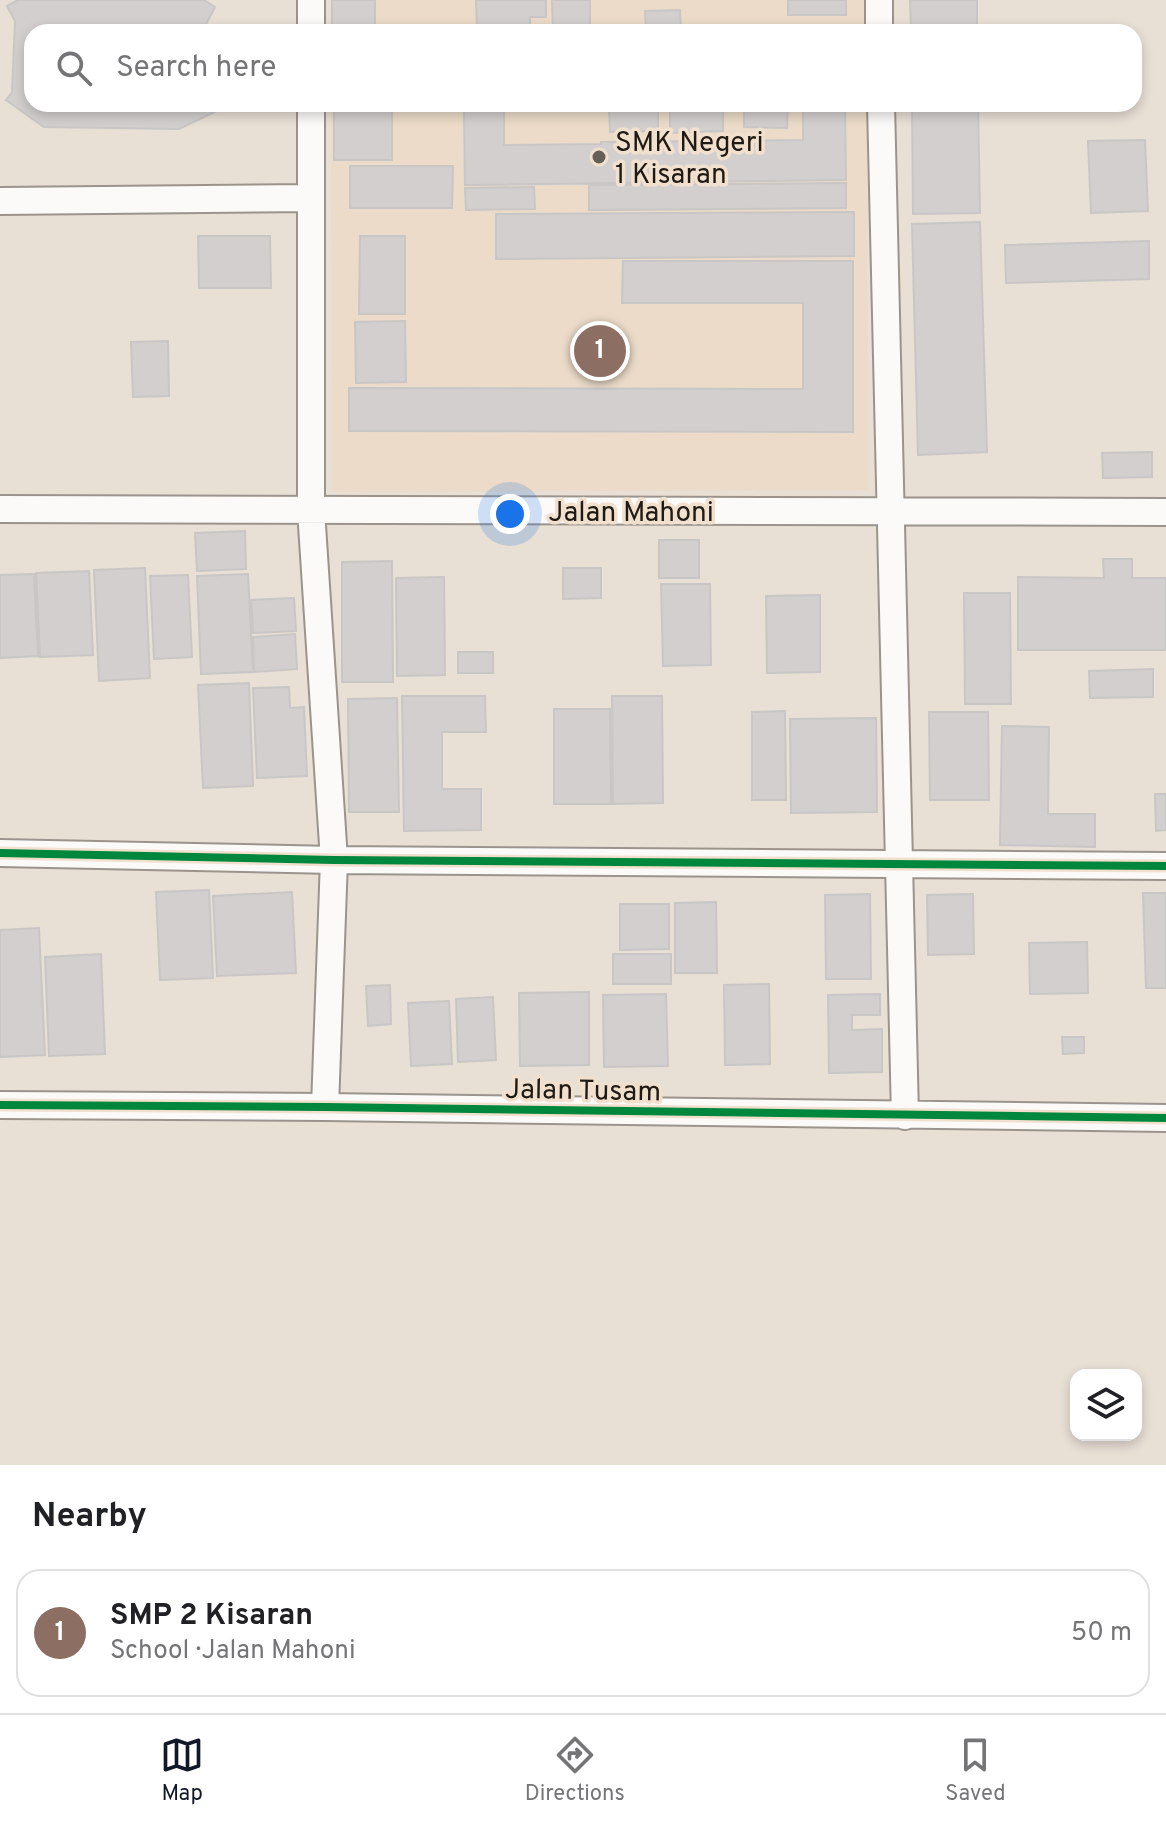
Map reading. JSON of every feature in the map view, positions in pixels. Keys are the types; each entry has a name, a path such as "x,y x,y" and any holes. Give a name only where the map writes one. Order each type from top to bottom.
{"street":[{"path":"311,0 311,24"},
{"path":"879,0 879,24"},
{"path":"311,112 311,510 334,860 325,1107"},
{"path":"881,112 905,1116"},
{"path":"0,201 311,198"},
{"name":"Jalan Mahoni","path":"0,509 1166,512"},
{"path":"0,853 334,860 1166,866"},
{"name":"Jalan Tusam","path":"0,1105 1166,1118"}],"shaded area":[{"path":"330,0 866,0 866,24 330,24"},
{"path":"331,112 867,112 868,490 332,492"}],"building":[{"path":"18,0 204,0 215,7 206,24 24,24 24,112 215,112 179,129 44,127 6,100 12,92 15,21 7,6"},
{"path":"332,0 375,0 375,24 332,24"},
{"path":"476,0 546,0 546,17 530,17 530,24 477,24"},
{"path":"552,0 590,0 590,24 553,24"},
{"path":"788,0 846,0 846,15 788,15"},
{"path":"910,0 977,0 977,24 911,24"},
{"path":"680,10 681,24 646,24 645,11"},
{"path":"334,112 392,112 392,160 334,160"},
{"path":"464,112 504,112 504,145 803,140 803,112 845,112 846,180 465,185"},
{"path":"609,112 658,112 658,131 610,132"},
{"path":"670,112 723,112 723,131 670,133"},
{"path":"744,112 788,112 787,128 744,127"},
{"path":"912,112 978,112 980,213 913,214"},
{"path":"1145,140 1148,211 1091,213 1088,141"},
{"path":"350,166 453,166 452,208 350,208"},
{"path":"846,183 846,208 589,210 589,185"},
{"path":"534,187 535,209 466,210 465,188"},
{"path":"854,212 854,256 496,259 496,214"},
{"path":"980,222 987,452 918,455 912,224"},
{"path":"198,236 270,236 271,288 199,288"},
{"path":"360,236 405,236 405,314 359,314"},
{"path":"1149,241 1149,279 1006,283 1005,245"},
{"path":"623,261 853,261 853,432 349,431 349,388 803,389 803,303 622,303"},
{"path":"405,321 406,382 356,383 355,322"},
{"path":"168,341 169,396 133,397 131,342"},
{"path":"1152,452 1152,477 1103,478 1102,453"},
{"path":"245,531 246,569 197,571 195,533"},
{"path":"659,540 699,540 699,578 659,578"},
{"path":"1103,559 1132,559 1132,578 1166,578 1166,650 1018,650 1018,577 1104,578"},
{"path":"392,561 393,682 342,682 342,562"},
{"path":"145,568 150,678 99,681 94,570"},
{"path":"563,568 601,568 601,598 563,599"},
{"path":"89,571 93,655 40,657 36,573"},
{"path":"34,574 38,656 0,658 0,575"},
{"path":"248,574 253,672 201,674 197,576"},
{"path":"188,575 192,657 154,659 150,576"},
{"path":"444,577 445,675 397,676 396,578"},
{"path":"661,584 710,584 711,665 663,666"},
{"path":"964,593 1010,593 1011,704 965,704"},
{"path":"820,595 820,672 767,673 766,596"},
{"path":"294,598 296,631 253,633 251,600"},
{"path":"295,634 297,669 254,672 253,637"},
{"path":"458,652 493,652 493,673 458,673"},
{"path":"1153,669 1153,697 1090,698 1089,671"},
{"path":"249,683 253,786 203,788 198,685"},
{"path":"289,687 290,708 304,707 307,776 257,778 253,688"},
{"path":"402,696 485,696 486,732 442,732 442,789 481,789 481,830 404,831"},
{"path":"612,696 662,696 663,803 613,804"},
{"path":"397,698 399,812 349,812 348,699"},
{"path":"554,709 610,709 611,804 554,804"},
{"path":"785,711 786,800 752,800 752,712"},
{"path":"929,712 988,712 989,800 930,800"},
{"path":"876,718 877,812 791,813 790,719"},
{"path":"1002,726 1049,727 1048,814 1095,814 1095,847 1000,845"},
{"path":"1155,794 1166,794 1166,830 1156,831"},
{"path":"209,890 213,978 160,980 156,892"},
{"path":"292,892 296,973 217,976 213,896"},
{"path":"1143,893 1166,893 1166,988 1146,988"},
{"path":"870,894 871,979 826,979 825,895"},
{"path":"973,894 974,954 928,955 927,895"},
{"path":"716,902 717,973 675,973 675,903"},
{"path":"620,904 669,904 669,949 620,950"},
{"path":"39,928 45,1055 0,1057 0,930"},
{"path":"1087,942 1088,993 1030,994 1029,943"},
{"path":"101,954 105,1054 49,1056 45,957"},
{"path":"613,954 671,954 671,984 613,984"},
{"path":"769,984 770,1064 725,1065 724,985"},
{"path":"390,985 391,1024 368,1026 366,986"},
{"path":"589,992 589,1065 520,1066 519,993"},
{"path":"666,994 668,1066 604,1067 603,995"},
{"path":"880,994 880,1015 852,1015 852,1030 882,1029 882,1072 829,1073 828,995"},
{"path":"493,997 496,1060 458,1062 456,999"},
{"path":"449,1001 452,1064 411,1066 408,1003"},
{"path":"1062,1037 1084,1037 1084,1053 1063,1054"}],"cycle path":[{"path":"0,853 334,860 1166,866"},
{"path":"0,1105 1166,1118"}],"place":[{"name":"SMK Negeri 1 Kisaran","path":"599,157"},
{"name":"SMP 2 Kisaran","path":"600,351"}]}
